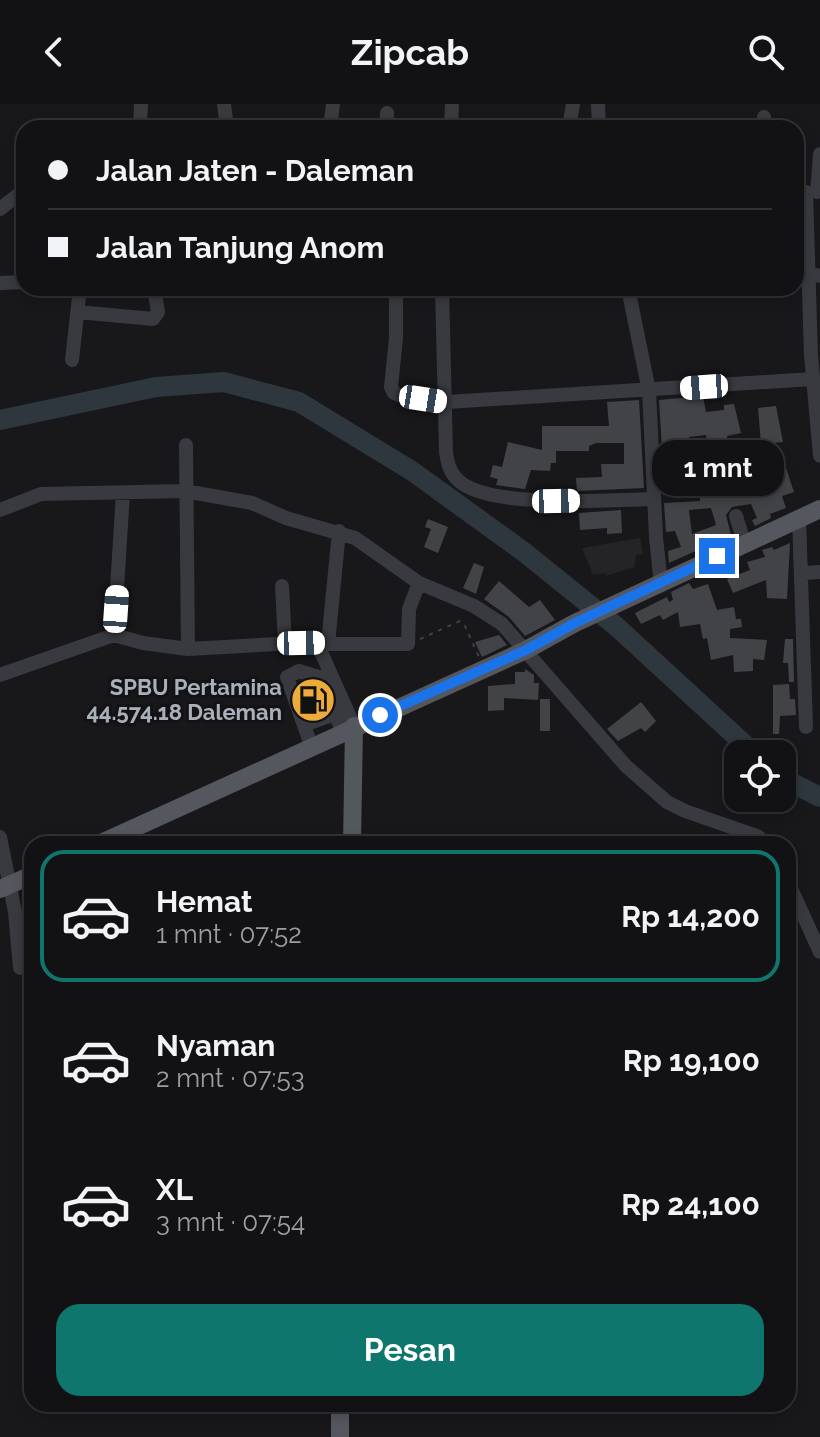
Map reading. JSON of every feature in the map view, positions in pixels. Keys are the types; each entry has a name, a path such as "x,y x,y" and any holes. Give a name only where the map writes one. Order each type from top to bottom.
{"main road":[{"path":"116,836 311,745 335,708 484,669 744,542 820,509"},
{"path":"335,708 351,836"},
{"path":"4,887 24,878"},
{"path":"340,1412 340,1437"}],"street":[{"path":"820,154 810,192 807,276 820,456"},
{"path":"0,209 16,196"},
{"path":"72,360 79,296"},
{"path":"78,312 153,319 158,312 155,296"},
{"path":"396,296 392,391 399,395 447,402 813,379"},
{"path":"442,296 448,466 466,486 516,498 556,501 653,499"},
{"path":"630,296 649,391 653,499 661,585"},
{"path":"186,445 188,649"},
{"path":"0,510 41,494 123,497 185,494 243,500 286,518 339,534 371,548 419,583 491,616 526,650 610,749 647,786 685,811 757,836"},
{"path":"114,635 123,497"},
{"path":"736,516 744,542"},
{"path":"799,518 806,727"},
{"path":"335,708 323,644 339,534"},
{"path":"803,573 820,572"},
{"path":"0,675 114,635 143,643 188,649 285,644 408,644 409,609 419,583"},
{"path":"282,586 285,644"},
{"path":"311,745 287,679 292,673 302,671 335,708"},
{"path":"804,679 820,679"},
{"path":"298,708 335,708"},
{"path":"298,708 335,708"},
{"path":"0,837 4,887 17,924 20,968"},
{"path":"796,900 820,952"}],"path":[{"path":"408,644 460,621 484,669"}],"shaded area":[{"path":"640,538 643,554 636,555 634,567 606,576 605,573 593,575 582,548"}],"building":[{"path":"703,396 706,412 724,410 724,405 734,404 741,433 727,436 728,445 708,447 706,435 689,437 691,448 671,452 670,447 662,449 659,400"},
{"path":"639,400 644,488 577,491 576,478 602,477 601,464 624,464 624,443 596,443 589,446 589,451 556,451 556,463 551,463 550,471 531,470 525,489 496,485 498,479 490,477 493,465 502,467 508,442 542,450 542,426 609,426 607,402"},
{"path":"776,406 783,442 761,444 758,408"},
{"path":"742,455 751,486 771,479 767,464 783,459 794,492 782,496 786,508 770,514 771,518 755,526 752,520 757,518 751,504 732,507 726,515 731,535 669,563 668,551 681,547 675,531 666,532 664,503 700,501 700,491 664,489 663,478 666,477 667,484 689,480 688,473 701,472 709,473 711,488 741,482 734,457","holes":["711,508 716,525 692,534 689,510"]},
{"path":"621,510 622,533 607,534 607,528 580,530 579,513"},
{"path":"428,519 448,527 438,553 424,547 431,529 425,527"},
{"path":"790,543 787,599 767,598 766,580 733,593 727,579 750,570 747,562 765,557 762,550 772,547 774,550"},
{"path":"474,563 484,567 476,594 463,588"},
{"path":"499,581 529,607 540,600 555,620 525,636 509,617 484,599"},
{"path":"689,583 693,589 708,584 717,610 734,607 736,619 741,619 742,627 730,629 730,638 767,640 764,660 753,659 753,671 734,672 733,655 711,660 707,638 703,639 700,624 680,627 678,612 663,620 660,615 641,624 635,613 667,597 669,602 673,600 671,592"},
{"path":"499,635 507,645 482,657 475,642"},
{"path":"785,639 793,639 794,682 789,682 788,663 783,663"},
{"path":"525,669 534,675 534,683 539,683 538,700 504,698 504,710 488,711 488,686 515,684 515,672 525,672"},
{"path":"789,684 790,699 795,699 796,715 780,716 779,734 773,734 773,685"},
{"path":"540,699 550,699 550,731 540,731"},
{"path":"641,702 656,721 645,732 641,728 618,741 607,729"}],"waterway":[{"path":"0,420 156,387 224,382 299,402 412,471 524,552 617,627 740,740"},
{"path":"796,785 820,797"}],"place":[{"name":"SPBU Pertamina 44.574.18 Daleman","path":"313,700"}],"route":[{"path":"380,715 526,650 575,623 717,556"}]}
